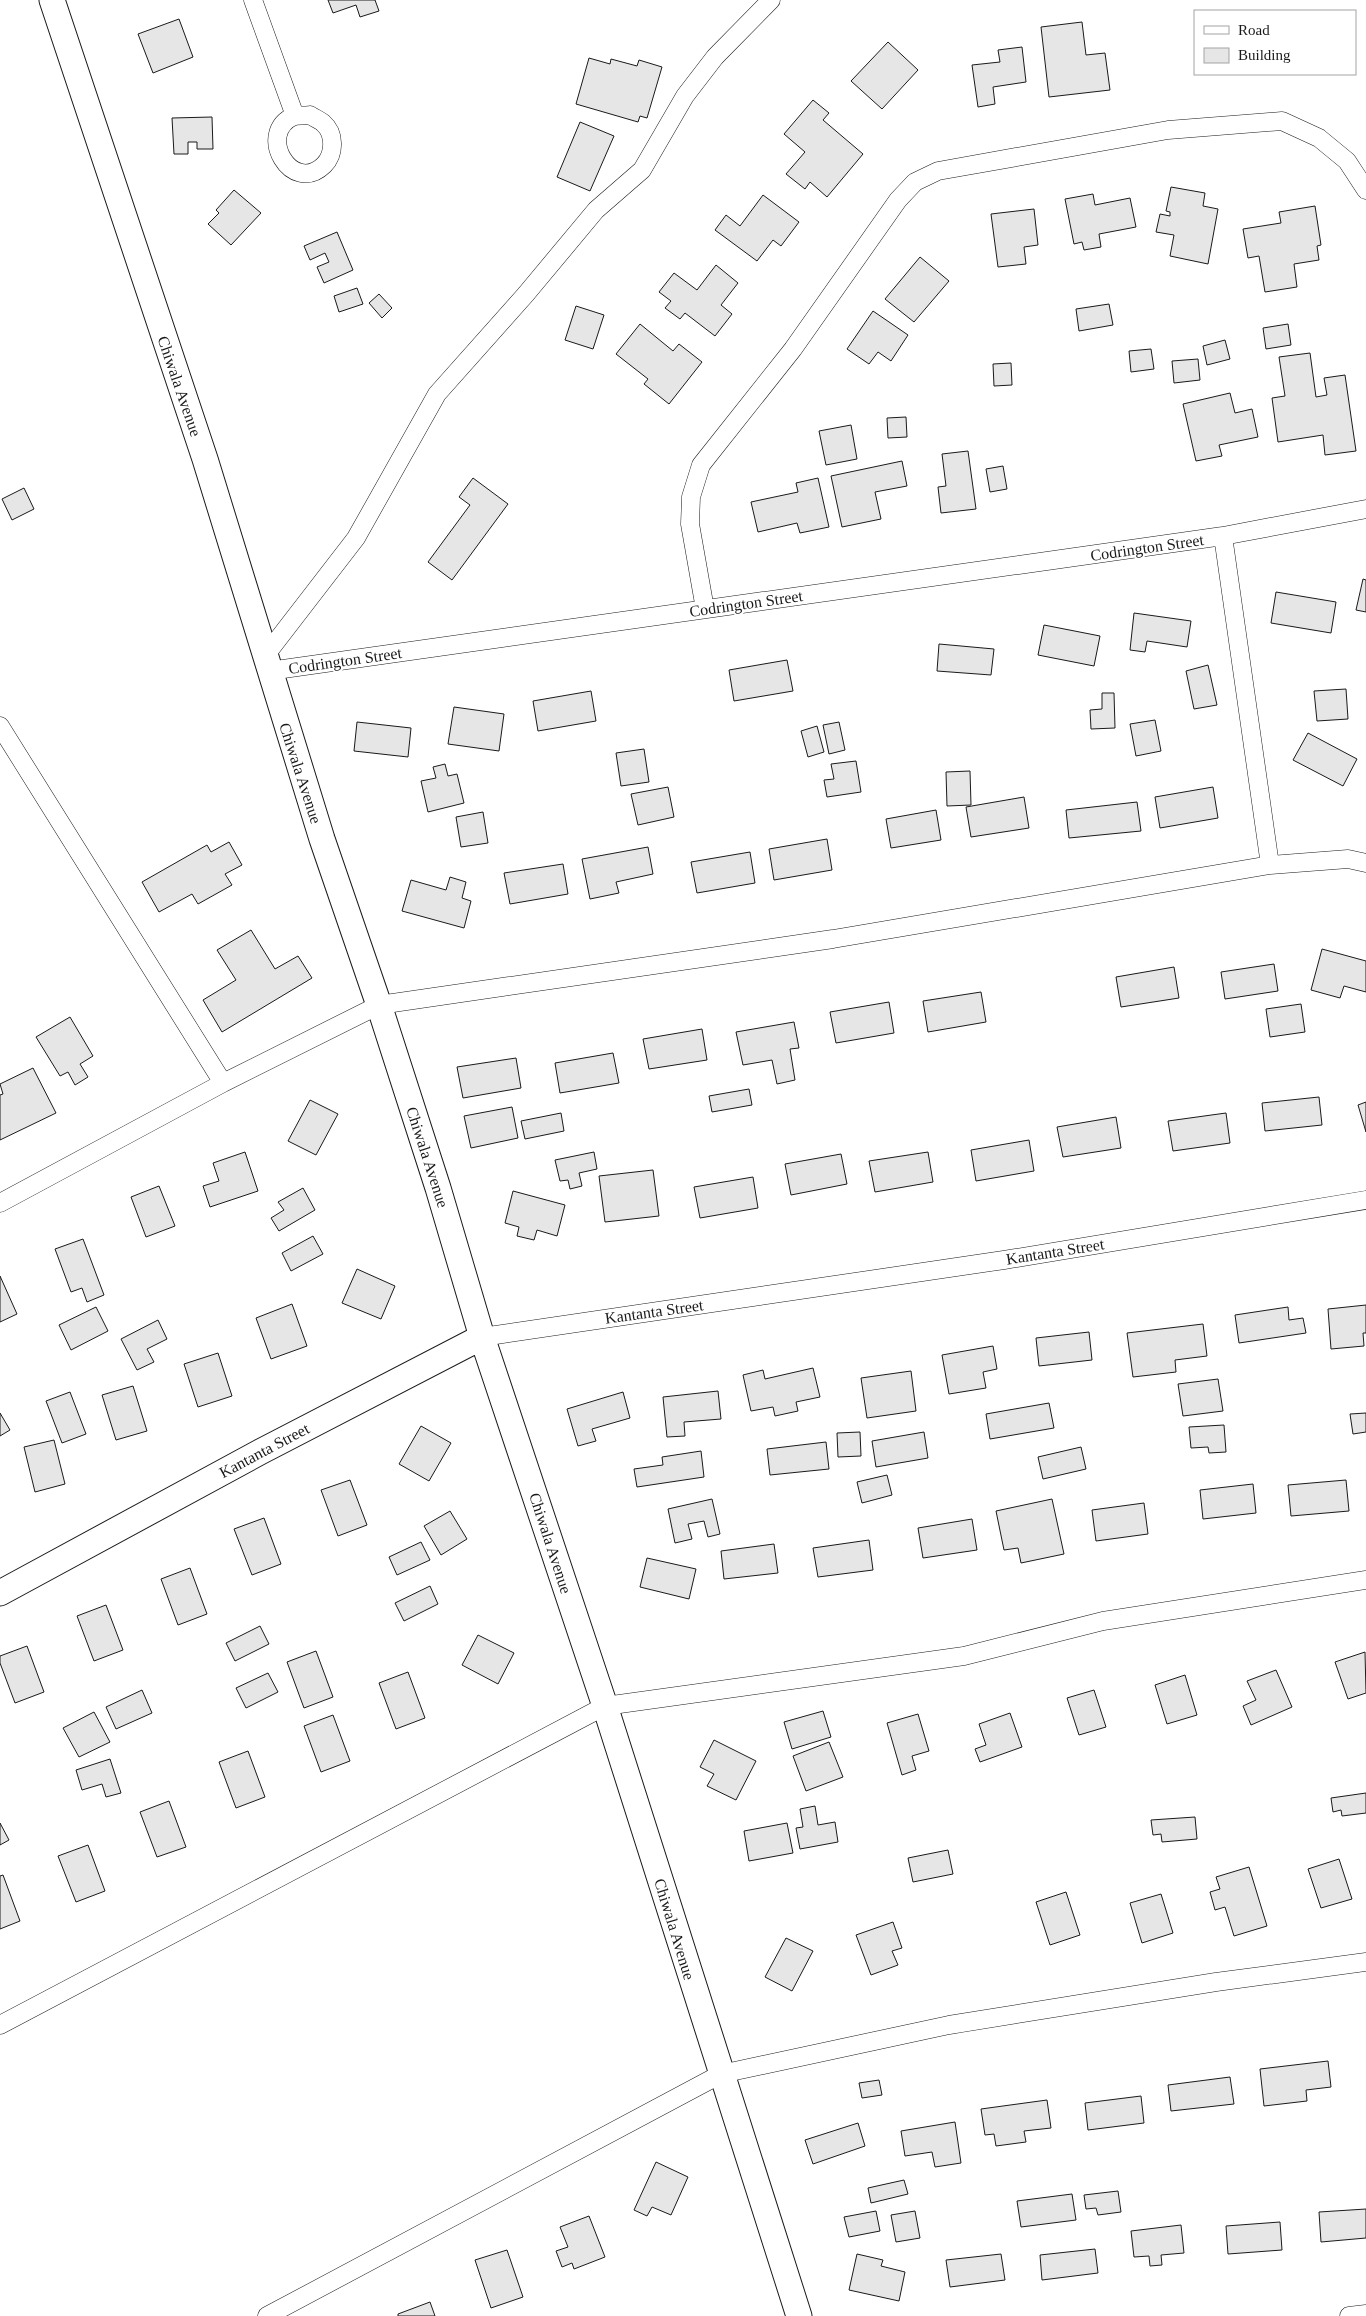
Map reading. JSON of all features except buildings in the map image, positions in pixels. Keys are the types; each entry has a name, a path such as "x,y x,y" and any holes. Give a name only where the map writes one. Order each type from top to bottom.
{"main road":[{"name":"Chiwala Avenue","path":"52,0 205,459 322,839 379,1005 438,1188 482,1337 605,1706 799,2316"},
{"name":"Kantanta Street","path":"0,1594 260,1452 482,1337"}],"street":[{"path":"253,0 295,116"},
{"path":"267,664 356,538 437,394 596,210 642,170 684,96 715,57 771,0"},
{"path":"705,609 690,524 691,497 701,465 793,349 898,200 915,182 938,171 1168,130 1282,121 1319,138 1346,161 1366,190"},
{"name":"Codrington Street","path":"267,664 705,609 1223,536 1366,509"},
{"path":"1223,536 1270,865"},
{"path":"0,726 223,1084"},
{"path":"0,1202 223,1084 379,1005 832,939 1270,865 1348,859 1366,863"},
{"name":"Kantanta Street","path":"482,1337 1004,1260 1366,1200"},
{"path":"0,2025 605,1706 964,1656 1103,1621 1366,1580"},
{"path":"267,2316 721,2074 949,2025 1216,1982 1366,1962"},
{"path":"1348,2316 1366,2314"}]}
